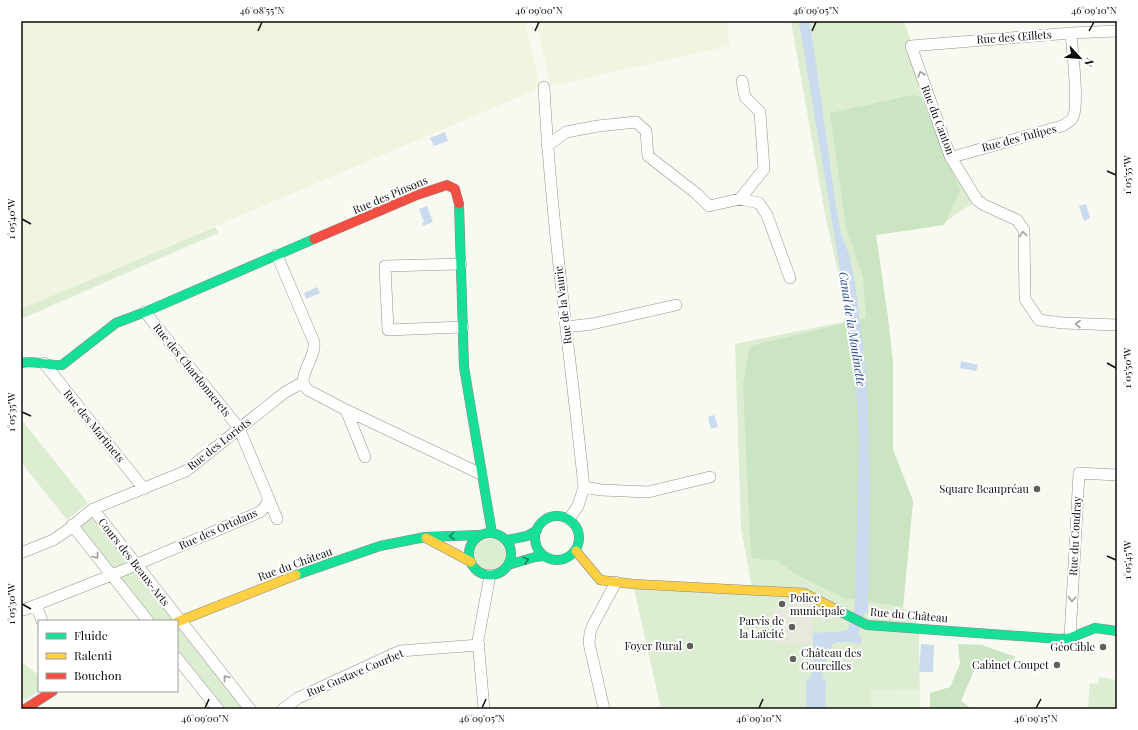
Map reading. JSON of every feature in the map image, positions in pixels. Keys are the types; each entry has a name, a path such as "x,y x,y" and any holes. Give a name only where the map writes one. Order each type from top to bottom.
{"street":[{"name":"Rue des Œillets","path":"911,46 1071,33 1117,31"},
{"name":"Rue des Tulipes","path":"950,156 956,156 1062,126 1072,119 1075,111 1076,100 1071,33"},
{"name":"Rue du Canton","path":"911,46 950,156 977,200 984,205 1017,220 1024,230 1025,299 1039,320 1063,323 1117,325"},
{"path":"740,199 764,169 760,112 745,97 742,81"},
{"name":"Rue de la Vaurie","path":"544,87 547,146 558,267 584,487 578,506 569,519"},
{"path":"547,146 566,132 598,126 636,122 646,131 648,156 709,206 740,199 759,203 767,216 790,278"},
{"name":"Rue des Pinsons","path":"62,365 116,323 145,312 417,195 447,185 455,189 459,203 464,367 492,533"},
{"path":"276,256 314,342 315,347 304,372 302,384 308,390 361,418 482,474"},
{"path":"461,264 385,266 388,330 463,326"},
{"path":"566,327 592,324 676,305"},
{"name":"Rue des Chardonnerets","path":"145,312 239,428"},
{"path":"21,363 27,361 51,365 62,365 57,374 57,380"},
{"name":"Rue des Martinets","path":"44,363 144,489"},
{"name":"Rue des Loriots","path":"22,551 52,540 93,509 186,471 284,392 302,384"},
{"path":"346,410 365,457"},
{"path":"352,424 361,418"},
{"path":"239,428 277,519"},
{"name":"Rue du Coudray","path":"1070,638 1079,473 1117,475"},
{"path":"584,487 601,490 648,492 710,477"},
{"name":"Rue des Ortolans","path":"24,610 112,575 260,512 268,502 270,502"},
{"name":"Cours des Beaux-Arts","path":"93,509 179,621 250,709"},
{"path":"554,516 562,516 569,519 578,530 579,544 576,551 571,556 564,559 557,561 550,560 539,551 535,537 537,530 541,523 554,516"},
{"path":"72,525 147,620"},
{"path":"507,540 528,536 537,530"},
{"path":"471,562 470,547 476,538 480,535 492,533 502,536 507,540 510,546 511,553 508,565"},
{"name":"Rue du Château","path":"179,621 314,568 380,546 425,538 480,535"},
{"path":"425,538 471,562 479,571 490,575 497,574 508,565 535,557 544,556"},
{"name":"Rue du Château","path":"576,551 600,580 804,593 867,625 1048,638 1070,638 1095,628 1117,631"},
{"path":"484,709 478,640 490,575"},
{"path":"604,709 589,643 590,633 616,582"},
{"path":"36,605 42,620"},
{"name":"Rue Gustave Courbet","path":"283,709 298,698 400,651 479,645"},
{"path":"178,659 218,709"},
{"path":"25,709 51,692"}],"green space":[{"path":"21,21 525,21 539,83 535,90 21,309"},
{"path":"536,21 727,21 729,46 551,86"},
{"path":"791,21 904,21 951,157 977,200 941,225 876,235 888,318 891,448 913,501 903,607 917,622 919,636 920,709 661,709 633,584 752,589 741,528 735,344 843,322 847,312 825,214"},
{"path":"912,95 921,97 960,190 944,225 876,235 893,362 893,449 913,501 903,607 844,598 795,574 778,561 751,558 743,384 750,346 866,318 863,278 846,227 830,113"},
{"path":"215,227 218,233 21,319 21,309"},
{"path":"21,419 88,503 67,520 21,462"},
{"path":"93,509 250,709 218,709 178,659 178,620 147,620 72,525"},
{"path":"496,538 504,548 506,556 503,563 498,568 491,570 484,569 478,565 475,558 475,549 481,542"},
{"path":"958,644 982,645 1016,657 995,672 975,668 961,701 972,709 930,709 930,693 950,687 960,664"},
{"path":"21,662 38,674 38,692 27,699 21,698"},
{"path":"1099,677 1117,680 1117,709 1088,707 1090,683 1098,684"},
{"path":"919,689 920,709 871,709 871,690"}],"shaded area":[{"name":"Parvis de la Laïcité","path":"791,599 803,601 813,605 812,643 773,643 772,609 790,610"}],"water":[{"path":"799,21 809,21 835,201 841,234 849,254 855,283 867,378 870,485 868,613 855,607 859,445 856,378 847,312"},
{"path":"445,132 448,141 434,146 430,138"},
{"path":"1086,204 1090,218 1084,221 1079,206"},
{"path":"427,206 433,222 423,226 422,223 424,222 419,209"},
{"path":"317,287 320,293 306,299 304,293"},
{"path":"961,361 978,365 976,371 960,368"},
{"path":"714,415 718,427 711,429 708,417"},
{"path":"849,630 861,636 861,644 840,640 832,645 821,671 813,671 813,633 848,633"},
{"path":"921,644 934,645 933,672 919,672"},
{"path":"806,679 826,679 825,709 806,709"}],"waterway":[{"name":"Canal de la Moulinette","path":"841,637 852,635 861,606 861,595"},
{"name":"Canal de la Moulinette","path":"813,709 819,656"}],"traffic: fast":[{"path":"459,204 464,367 492,533"},
{"path":"21,363 31,362 62,365 116,323 314,239"},
{"path":"553,516 561,516 573,522 579,534 579,538 579,542 573,554 561,560 553,560 541,554 535,542 535,534 541,522 553,516"},
{"path":"507,540 527,536 537,530"},
{"path":"490,533 505,539 511,554 505,569 490,575 475,569 469,554 475,539 490,533"},
{"path":"296,575 380,546 425,537 480,535"},
{"path":"508,565 535,557 544,556"},
{"path":"835,609 867,625 1060,639 1070,638 1095,628 1117,631"}],"traffic: slow":[{"path":"426,538 471,562"},
{"path":"576,551 600,580 633,584 804,593 835,609"},
{"path":"178,622 296,575"}],"traffic: jam":[{"path":"314,239 417,195 447,185 455,189 459,204"},
{"path":"25,709 51,692"}],"place":[{"name":"Square Beaupréau","path":"1037,489"},
{"name":"Police municipale","path":"782,604"},
{"name":"Parvis de la Laïcité","path":"792,627"},
{"name":"Foyer Rural","path":"690,646"},
{"name":"GéoCible","path":"1103,647"},
{"name":"Château des Coureilles","path":"793,659"},
{"name":"Cabinet Coupet","path":"1057,665"}]}
